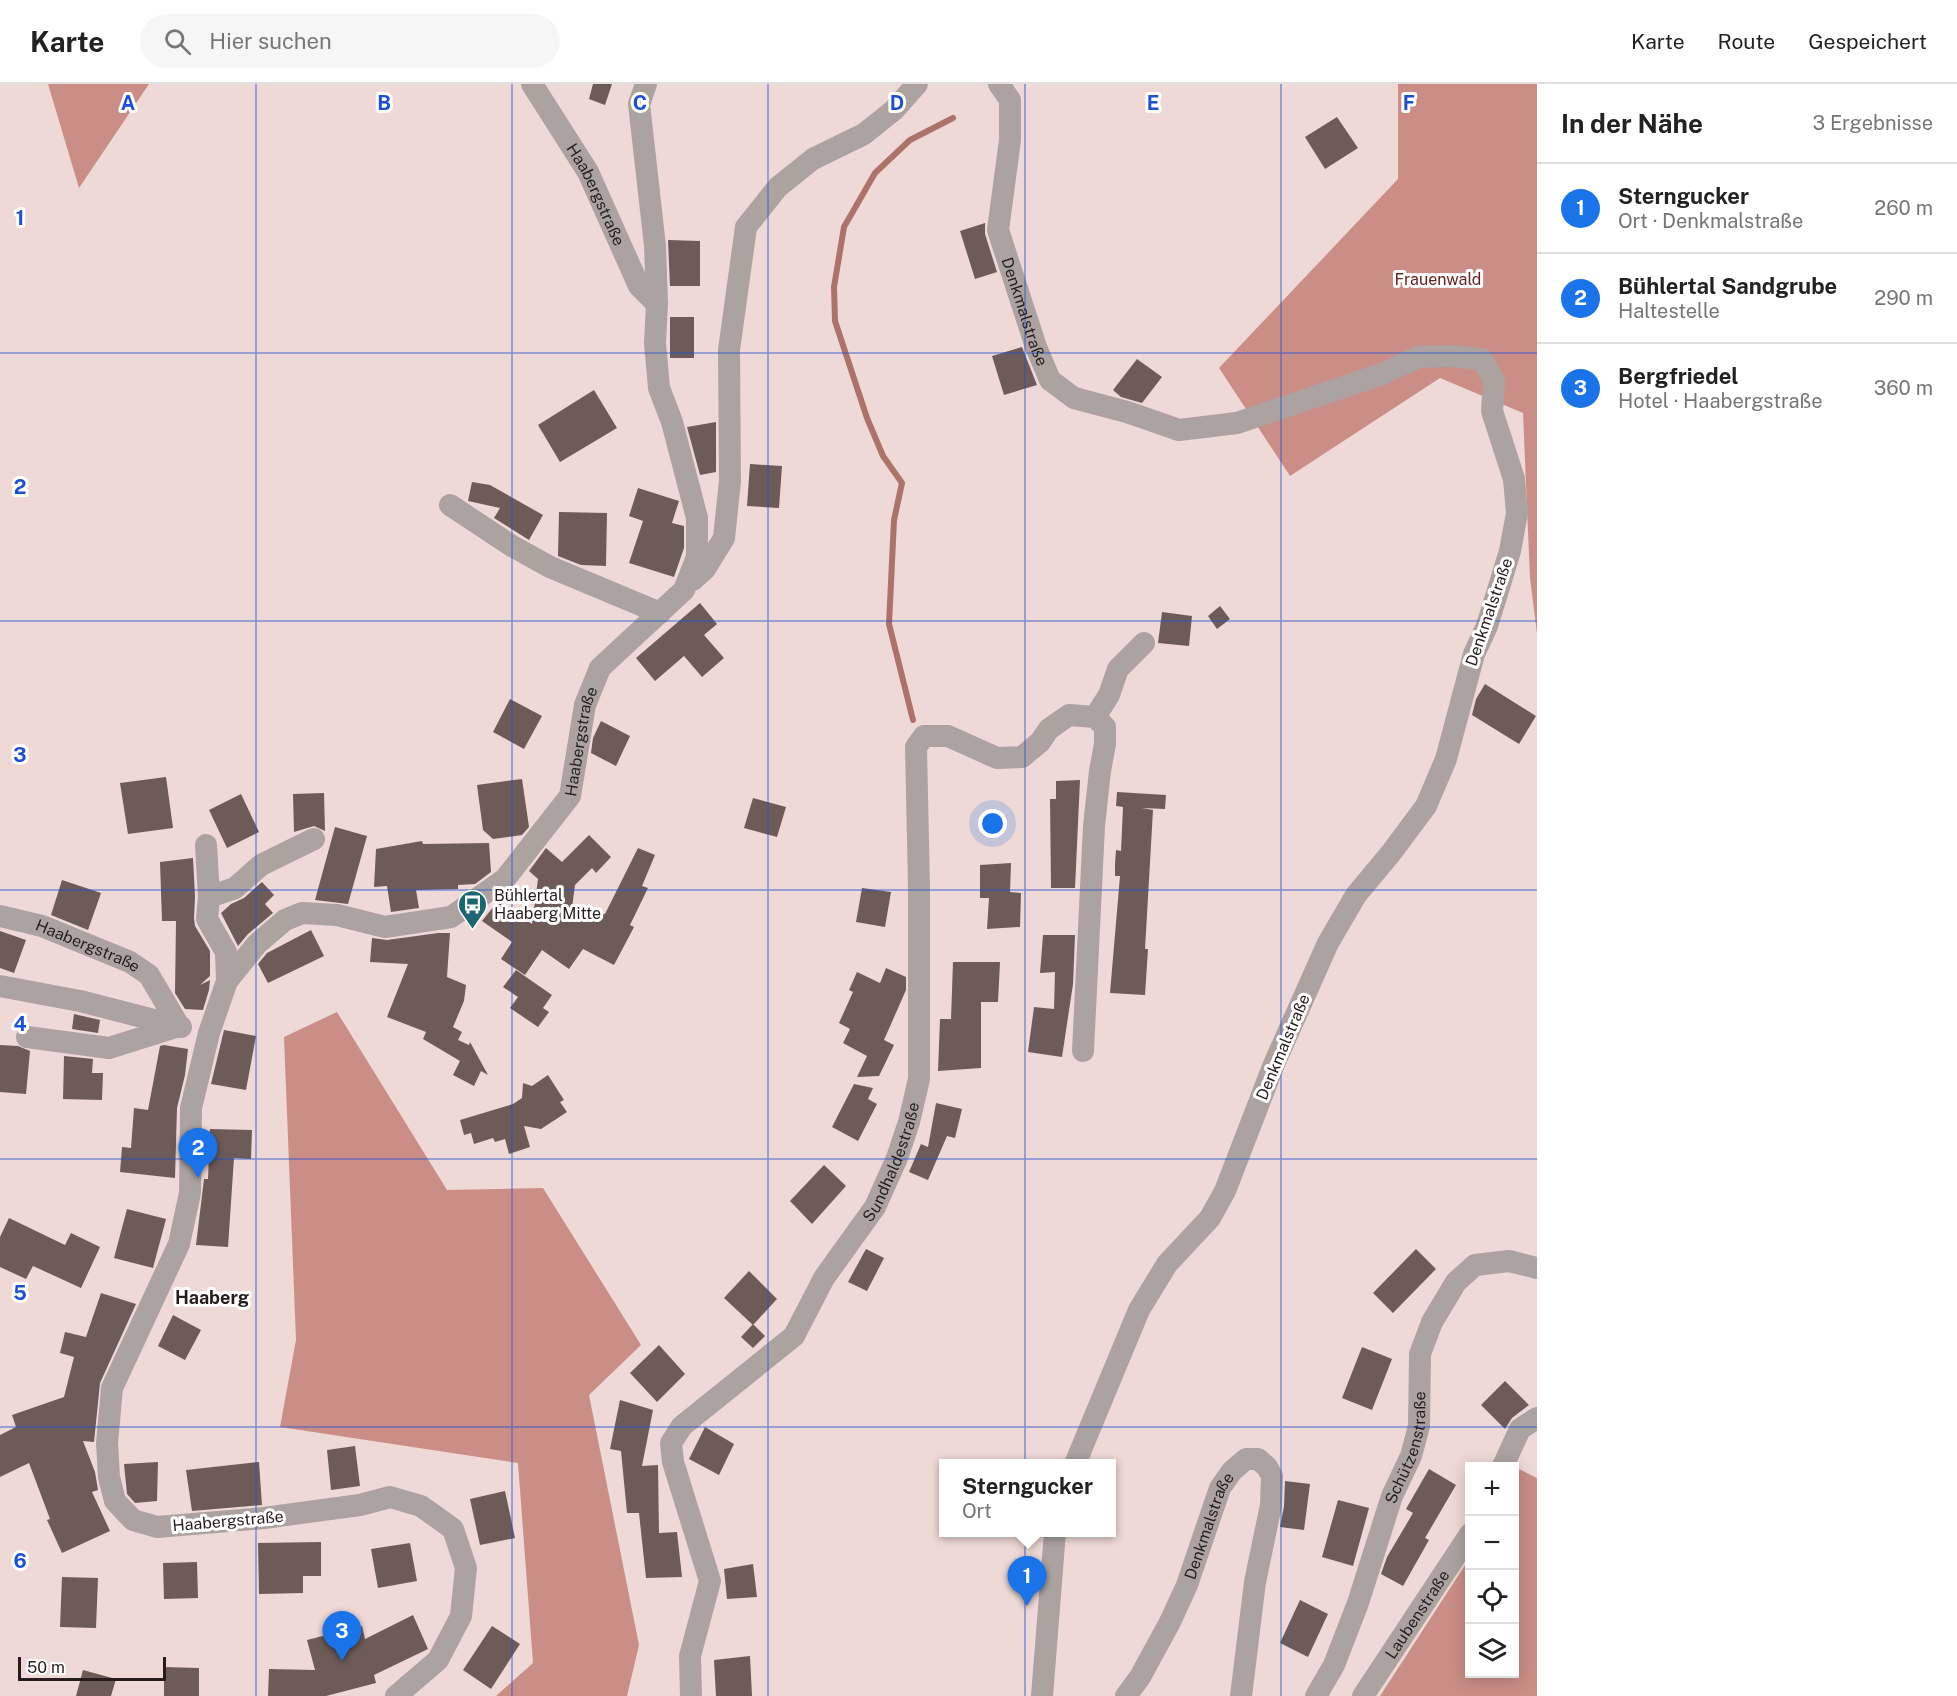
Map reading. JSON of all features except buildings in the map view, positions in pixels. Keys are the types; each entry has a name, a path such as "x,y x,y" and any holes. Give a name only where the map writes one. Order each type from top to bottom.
{"street":[{"name":"Haabergstraße","path":"532,84 588,172 639,286 657,304"},
{"name":"Haabergstraße","path":"396,1696 438,1660 461,1616 466,1568 453,1529 421,1506 390,1497 360,1506 264,1518 157,1527 133,1520 115,1501 109,1477 107,1443 112,1388 180,1244 190,1193 191,1108 208,1033 227,981 257,944 285,920 302,913 337,915 385,927 451,917 505,879 570,796 585,705 600,668 684,590 697,557 697,518 672,422 659,388 655,343 657,304 655,246 639,104 646,84"},
{"path":"684,590 705,569 724,538 730,481 729,350 746,227 778,188 813,159 864,134 894,110 917,84"},
{"name":"Denkmalstraße","path":"999,84 1010,100 1010,130 998,230 1036,347 1050,380 1074,398 1127,412 1179,430 1237,423 1382,374 1418,357 1450,356 1482,359 1494,381 1492,411 1514,480 1516,513 1510,551 1491,616 1474,654 1446,759 1426,806 1356,895 1328,943 1275,1064 1225,1191 1210,1218 1167,1264 1139,1310 1077,1459"},
{"path":"450,505 512,546 550,567 660,613"},
{"path":"1083,1051 1094,826 1105,744 1105,727 1095,717 1109,695 1118,669 1144,643"},
{"name":"Sundhaldestraße","path":"691,1696 690,1656 710,1581 673,1462 670,1443 682,1426 794,1336 824,1278 875,1207 897,1158 909,1122 919,1079 916,747 924,736 948,736 996,758 1022,757 1040,742 1049,729 1069,715 1095,717"},
{"path":"209,897 236,888 261,865 314,839"},
{"name":"Haabergstraße","path":"206,845 209,897 207,919 226,952 227,981"},
{"name":"Haabergstraße","path":"0,916 42,926 130,962 149,975 179,1026"},
{"path":"0,986 80,1000 208,1033"},
{"path":"27,1037 109,1048 179,1026"},
{"name":"Schützenstraße","path":"1316,1696 1334,1665 1358,1603 1392,1496 1411,1456 1419,1426 1420,1354 1432,1322 1456,1282 1474,1265 1509,1261 1537,1269"},
{"path":"1505,1462 1521,1429 1537,1419"},
{"name":"Denkmalstraße","path":"1126,1696 1140,1677 1187,1586 1220,1488 1232,1471 1246,1459 1258,1459 1267,1467 1272,1476 1272,1505 1255,1582 1241,1696"},
{"path":"1042,1696 1055,1537"},
{"name":"Laubenstraße","path":"1363,1696 1465,1542"}],"green space":[{"path":"48,84 149,84 79,188"},
{"name":"Frauenwald","path":"1398,84 1537,84 1537,634 1530,578 1523,413 1440,378 1290,476 1219,368 1398,179"},
{"path":"337,1012 447,1190 543,1188 641,1345 589,1395 639,1645 627,1696 496,1696 533,1663 518,1463 280,1427 296,1340 284,1037"},
{"path":"1519,1469 1537,1478 1537,1696 1380,1696 1465,1565 1465,1678 1519,1678"}],"waterway":[{"path":"913,720 889,624 894,520 902,483 883,456 867,418 835,321 834,287 844,227 875,173 910,140 953,118"}],"place":[{"name":"Bühlertal Haaberg Mitte","path":"473,930"},
{"name":"Bühlertal Sandgrube","path":"198,1178"},
{"name":"Sterngucker","path":"1027,1606"},
{"name":"Bergfriedel","path":"342,1661"}],"district":[{"name":"Haaberg","path":"212,1297"}]}
